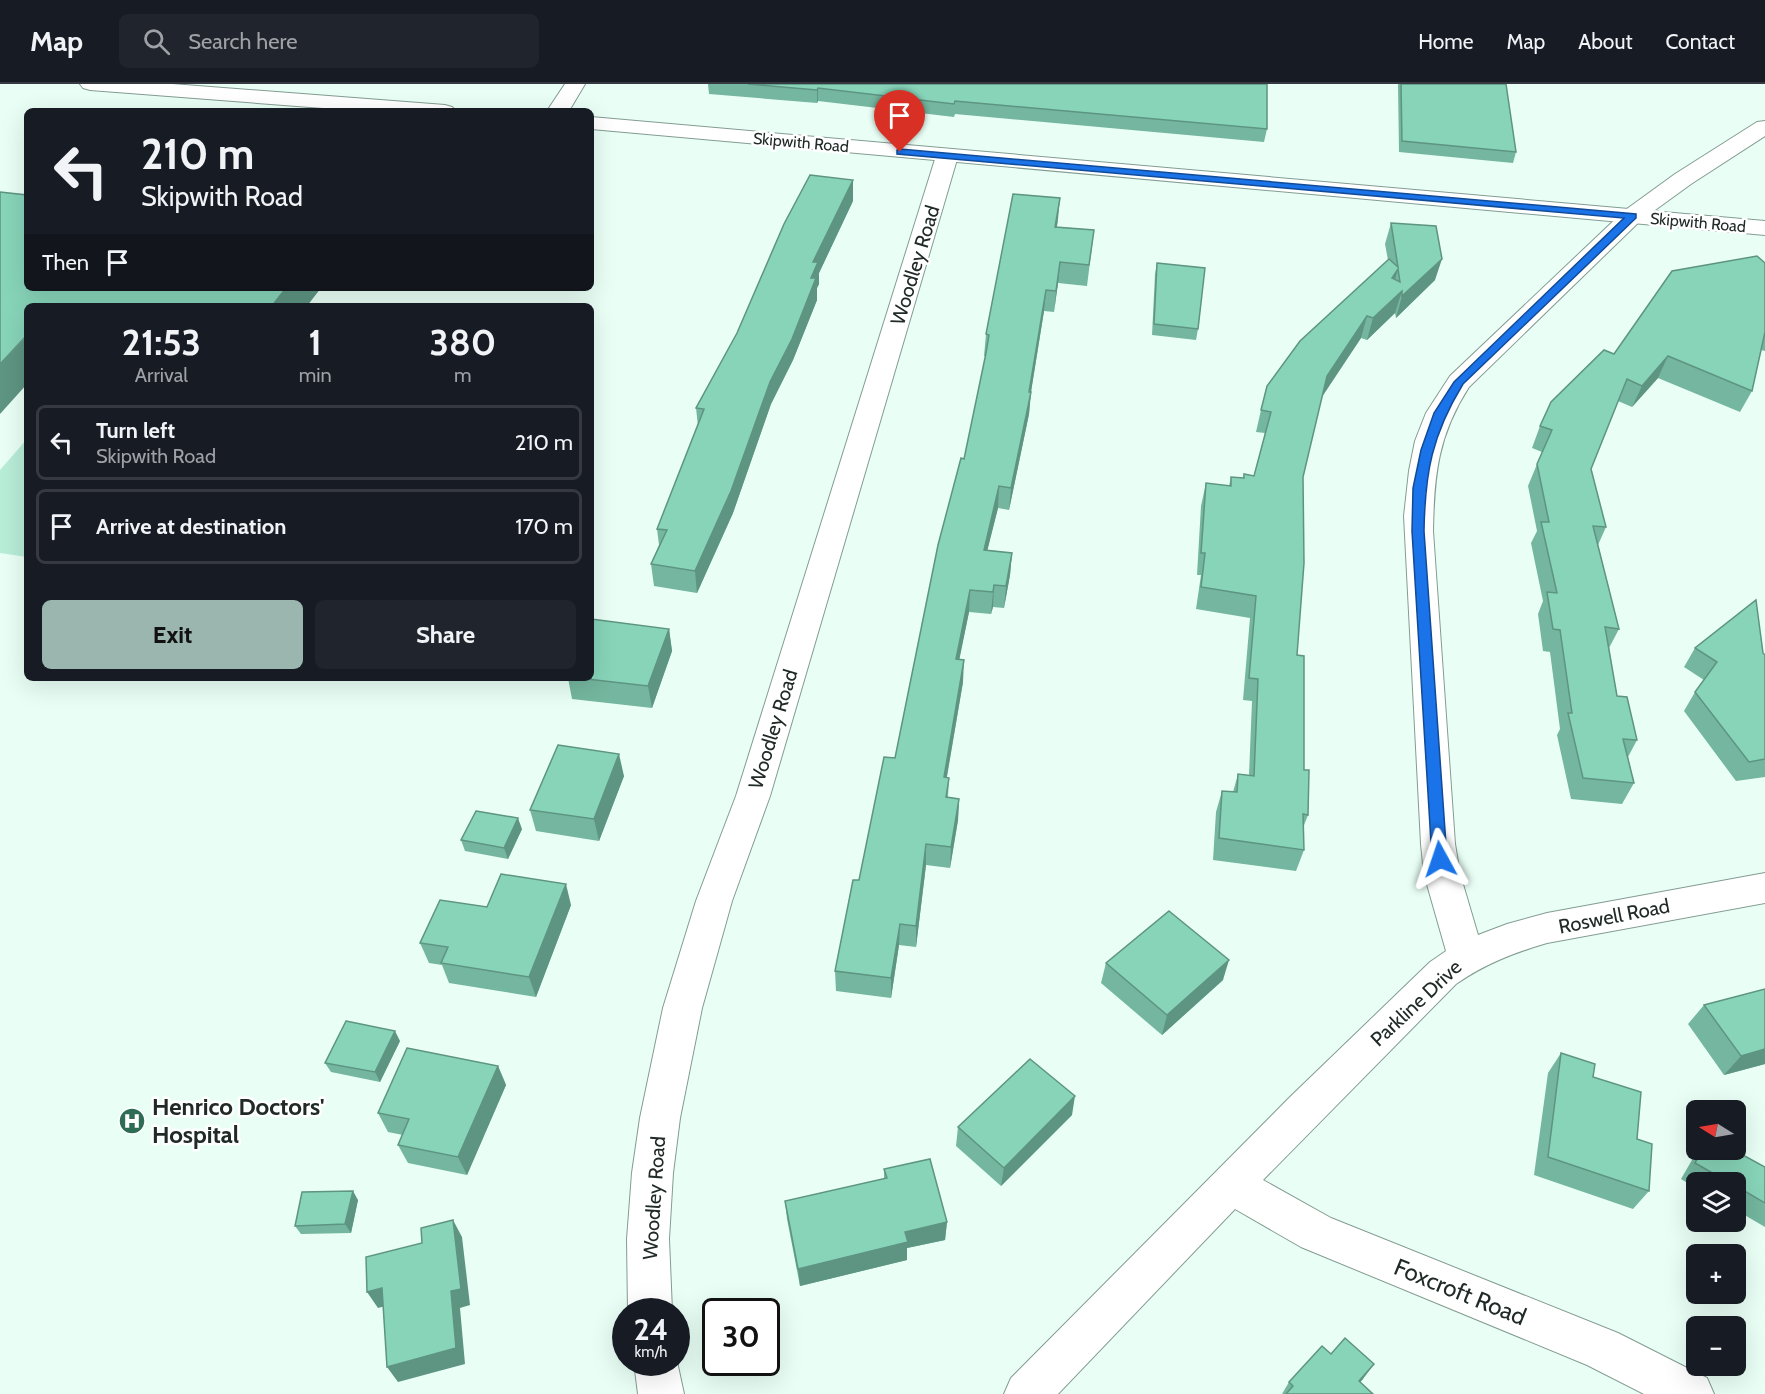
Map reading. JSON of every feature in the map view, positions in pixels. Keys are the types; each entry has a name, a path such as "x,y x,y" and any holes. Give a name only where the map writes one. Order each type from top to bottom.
{"street":[{"path":"90,84 406,108"},
{"path":"560,108 575,84"},
{"name":"Skipwith Road","path":"594,123 1765,228"},
{"name":"Parkline Drive","path":"1027,1394 1304,1110 1443,973 1466,957 1442,874 1438,843 1418,531 1419,488 1427,450 1440,413 1459,382 1632,216 1683,179 1765,127"},
{"name":"Woodley Road","path":"650,1298 648,1229 657,1139 678,1022 732,849 756,785 947,156"},
{"name":"Roswell Road","path":"1466,957 1507,939 1547,928 1765,888"},
{"name":"Foxcroft Road","path":"1232,1185 1316,1233 1602,1349 1691,1394"},
{"path":"658,1376 660,1394"}],"green space":[{"path":"24,442 24,557 0,553 0,470"}],"building":[{"path":"748,84 1267,84 1267,129 955,101 954,104 818,88 817,90"},
{"path":"1401,84 1506,84 1516,152 1402,141"},
{"path":"810,175 853,180 813,262 818,262 811,278 816,278 792,339 770,382 731,491 695,571 651,564 667,530 657,529 704,409 696,408 737,333 784,224"},
{"path":"0,192 24,195 24,291 284,291 274,303 24,303 24,338 0,364"},
{"path":"1013,194 1060,198 1055,227 1094,230 1089,265 1060,262 1056,291 1046,290 1029,392 1031,392 1011,488 999,486 984,550 1012,553 1006,586 994,585 993,592 970,590 956,659 964,660 944,777 949,778 946,797 959,799 951,847 926,844 916,926 900,924 891,978 835,971 853,880 859,880 884,757 895,758 938,545 961,458 964,459 986,353 989,335 986,334"},
{"path":"1391,223 1436,226 1442,259 1402,296 1402,291 1373,318 1367,316 1327,376 1303,477 1304,563 1297,655 1304,656 1304,770 1309,770 1308,815 1303,814 1304,850 1219,838 1222,791 1237,792 1238,774 1254,776 1258,679 1249,678 1256,596 1201,587 1205,553 1201,553 1206,483 1231,486 1231,477 1244,478 1244,474 1254,476 1271,412 1261,410 1267,386 1300,341 1389,259 1398,267","holes":["1398,269 1400,282 1392,278"]},
{"path":"1757,256 1765,263 1765,332 1752,391 1668,356 1642,386 1627,379 1591,469 1606,527 1593,526 1619,629 1605,627 1617,696 1627,697 1637,740 1623,739 1634,783 1583,778 1568,713 1572,713 1560,630 1553,629 1547,592 1557,593 1541,522 1549,522 1537,464 1552,430 1540,426 1551,402 1604,350 1614,354 1672,271"},
{"path":"1157,263 1205,268 1198,329 1154,324"},
{"path":"1756,600 1765,655 1765,759 1749,762 1695,692 1717,662 1695,648"},
{"path":"594,619 669,629 648,686 594,680"},
{"path":"558,745 619,754 594,819 530,810"},
{"path":"476,811 518,818 504,848 461,840"},
{"path":"501,874 566,884 529,977 441,963 448,947 420,943 440,900 487,907"},
{"path":"1169,911 1229,960 1167,1015 1106,963"},
{"path":"1765,989 1765,1049 1741,1056 1704,1005"},
{"path":"346,1021 395,1031 375,1072 325,1063"},
{"path":"407,1048 498,1066 458,1157 398,1145 409,1119 378,1113"},
{"path":"1561,1053 1595,1064 1593,1077 1641,1092 1637,1139 1652,1144 1649,1191 1548,1157"},
{"path":"1030,1059 1075,1096 1004,1168 958,1127"},
{"path":"1746,1157 1765,1167 1765,1203 1746,1192 1746,1172 1711,1172 1695,1163 1697,1160 1746,1160"},
{"path":"930,1159 947,1222 905,1232 908,1242 798,1269 785,1201 887,1178 884,1169"},
{"path":"353,1191 345,1224 295,1226 302,1192"},
{"path":"453,1220 461,1289 451,1291 456,1348 387,1367 382,1288 367,1292 366,1257 422,1243 421,1228"},
{"path":"1345,1338 1374,1364 1359,1381 1373,1394 1286,1394 1293,1386 1289,1382 1322,1346 1331,1354"}],"place":[{"name":"Henrico Doctors' Hospital","path":"132,1121"}],"route":[{"path":"900,152 1632,216 1459,382 1440,413 1427,450 1419,488 1418,531 1440,859"}]}
